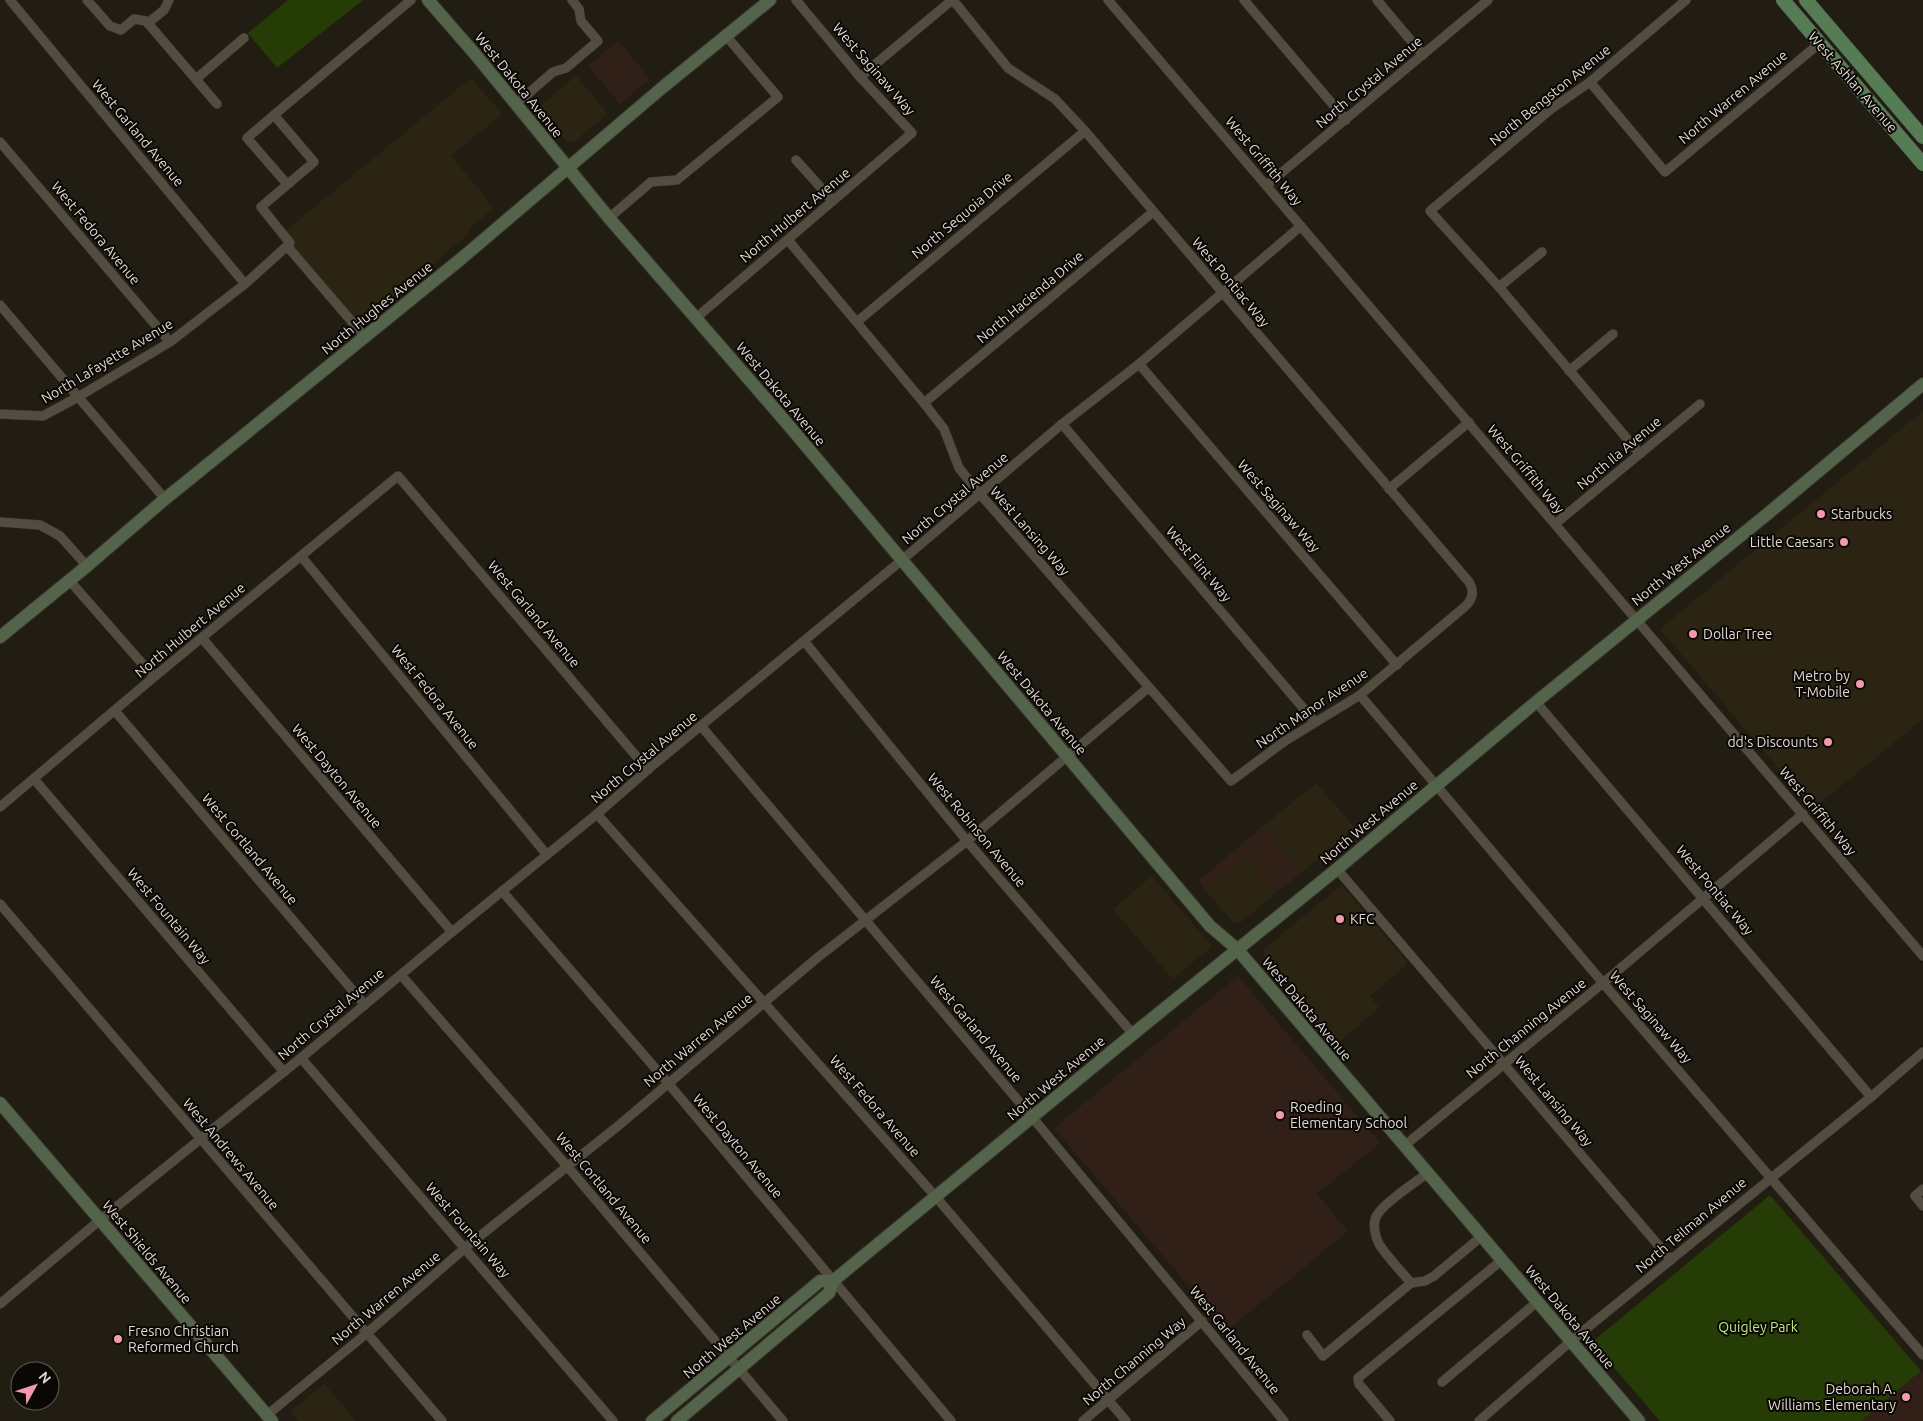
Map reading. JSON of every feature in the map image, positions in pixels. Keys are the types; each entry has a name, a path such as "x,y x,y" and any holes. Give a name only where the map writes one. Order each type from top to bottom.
{"main road":[{"name":"West Ashlan Avenue","path":"1783,0 1923,164"},
{"name":"West Ashlan Avenue","path":"1806,0 1923,138"},
{"path":"1820,43 1828,43 1834,46 1875,94 1905,116"},
{"path":"1866,96 1900,124 1923,151"}],"street":[{"name":"West Garland Avenue","path":"10,0 245,284"},
{"path":"87,0 110,26 121,30 134,20 146,21 217,104"},
{"path":"148,23 164,10 168,0"},
{"path":"287,184 248,138 411,0"},
{"name":"West Dakota Avenue","path":"428,0 608,218 696,318 902,560 1210,926 1237,949 1639,1421"},
{"path":"515,105 553,72 566,68 598,41 581,21 579,8 572,0"},
{"name":"North Hughes Avenue","path":"0,637 165,499 462,258 663,87 727,37 770,0"},
{"name":"West Saginaw Way","path":"796,0 860,78 912,133"},
{"path":"860,78 952,0"},
{"name":"West Pontiac Way","path":"952,0 1008,68 1055,100 1084,131 1469,582 1473,596"},
{"name":"West Griffith Way","path":"1108,0 1923,956"},
{"path":"1244,0 1346,120"},
{"path":"1377,0 1424,55"},
{"name":"North Crystal Avenue","path":"1266,185 1488,0"},
{"name":"North Bengston Avenue","path":"1499,287 1430,211 1551,109 1590,82 1686,0"},
{"path":"608,218 651,182 677,180 778,97 727,37"},
{"path":"196,79 244,38"},
{"name":"North Warren Avenue","path":"1590,82 1665,172 1820,43"},
{"path":"274,115 314,162 261,207 288,245 364,336"},
{"name":"North Sequoia Drive","path":"858,321 1084,131"},
{"name":"North Hulbert Avenue","path":"696,318 912,133"},
{"name":"West Fedora Avenue","path":"0,142 170,342"},
{"path":"796,160 833,201"},
{"name":"North Hacienda Drive","path":"924,402 1153,212"},
{"name":"North Crystal Avenue","path":"0,1304 597,814 1062,424 1139,364 1301,226"},
{"name":"West Lansing Way","path":"788,240 858,321 924,402 944,429 959,468 980,494 1231,781"},
{"name":"North Lafayette Avenue","path":"0,414 43,416 78,397 170,342 245,284 288,245"},
{"path":"1542,252 1499,287 1640,454"},
{"path":"0,305 165,499"},
{"path":"1569,371 1613,334"},
{"name":"West Saginaw Way","path":"1139,364 1398,665"},
{"name":"North West Avenue","path":"677,1421 829,1293 832,1281 1132,1034 1337,869 1636,619 1766,515 1923,384"},
{"name":"North Ila Avenue","path":"1556,524 1700,404"},
{"path":"1388,489 1469,422"},
{"name":"West Flint Way","path":"1062,424 1315,722"},
{"name":"West Garland Avenue","path":"398,476 648,770"},
{"name":"North Hulbert Avenue","path":"0,807 398,476"},
{"path":"0,522 40,525 60,536 87,566"},
{"name":"West Fedora Avenue","path":"301,556 547,855"},
{"path":"69,580 154,677"},
{"name":"North Manor Avenue","path":"1231,781 1285,741 1360,695 1398,665 1467,605 1473,596"},
{"name":"West Dayton Avenue","path":"202,638 452,932"},
{"name":"West Robinson Avenue","path":"804,641 967,841 1132,1034"},
{"name":"North Warren Avenue","path":"269,1418 465,1248 618,1126 865,919 967,841 1148,688"},
{"name":"West Saginaw Way","path":"1360,695 1603,983 1923,1356"},
{"name":"West Pontiac Way","path":"1536,702 1704,897 1871,1097"},
{"name":"West Cortland Avenue","path":"115,711 365,1005"},
{"name":"West Garland Avenue","path":"701,726 1032,1117 1284,1421"},
{"name":"West Fountain Way","path":"34,779 284,1072"},
{"name":"West Fedora Avenue","path":"597,814 936,1197 1126,1421"},
{"name":"North Channing Avenue","path":"1404,1146 1603,983 1803,814"},
{"name":"West Lansing Way","path":"1337,869 1671,1260"},
{"name":"West Dayton Avenue","path":"502,891 668,1083 951,1421"},
{"name":"West Andrews Avenue","path":"0,904 442,1421"},
{"name":"West Cortland Avenue","path":"401,975 567,1166 783,1421"},
{"name":"North Teilman Avenue","path":"1479,1421 1571,1342 1871,1097 1923,1052"},
{"name":"West Fountain Way","path":"301,1058 613,1421"},
{"name":"West Shields Avenue","path":"0,1103 269,1418"},
{"path":"1411,1283 1381,1247 1376,1236 1374,1222 1382,1209 1428,1173"},
{"path":"1923,1189 1915,1196 1923,1206"},
{"path":"1307,1335 1323,1356 1411,1283 1425,1281 1434,1276 1482,1236"},
{"path":"1390,1421 1359,1384 1358,1378 1502,1260"},
{"name":"North West Avenue","path":"652,1421 820,1281 832,1281"},
{"path":"1442,1382 1536,1302"},
{"name":"North Channing Way","path":"1083,1421 1202,1321"}],"shaded area":[{"path":"618,41 650,79 620,104 588,66"},
{"path":"576,76 608,114 573,142 567,142 538,108"},
{"path":"471,78 502,114 451,156 494,208 468,229 471,232 356,328 278,237"},
{"path":"1923,411 1923,719 1813,809 1660,629"},
{"path":"1316,783 1355,828 1302,872 1261,828"},
{"path":"1261,828 1302,872 1277,892 1245,855 1204,889 1198,881"},
{"path":"1245,855 1277,892 1240,923 1234,923 1204,889"},
{"path":"1152,876 1212,946 1173,979 1113,909"},
{"path":"1343,887 1408,963 1370,996 1379,1008 1337,1044 1264,958 1263,950 1338,888"},
{"path":"1238,976 1380,1143 1317,1194 1348,1231 1227,1331 1054,1128"},
{"name":"Deborah A. Williams Elementary","path":"1921,1371 1923,1373 1923,1421 1861,1421"},
{"path":"324,1384 356,1421 298,1421 292,1414 292,1410"}],"green space":[{"path":"288,0 363,0 277,68 248,33"},
{"name":"Quigley Park","path":"1770,1195 1921,1371 1861,1421 1660,1421 1592,1342"}],"place":[{"name":"Starbucks","path":"1821,514"},
{"name":"Little Caesars","path":"1844,542"},
{"name":"Dollar Tree","path":"1693,634"},
{"name":"Metro by T-Mobile","path":"1860,684"},
{"name":"dd's Discounts","path":"1828,742"},
{"name":"KFC","path":"1340,919"},
{"name":"Roeding Elementary School","path":"1280,1115"},
{"name":"Fresno Christian Reformed Church","path":"118,1339"},
{"name":"Deborah A. Williams Elementary","path":"1906,1397"}]}
